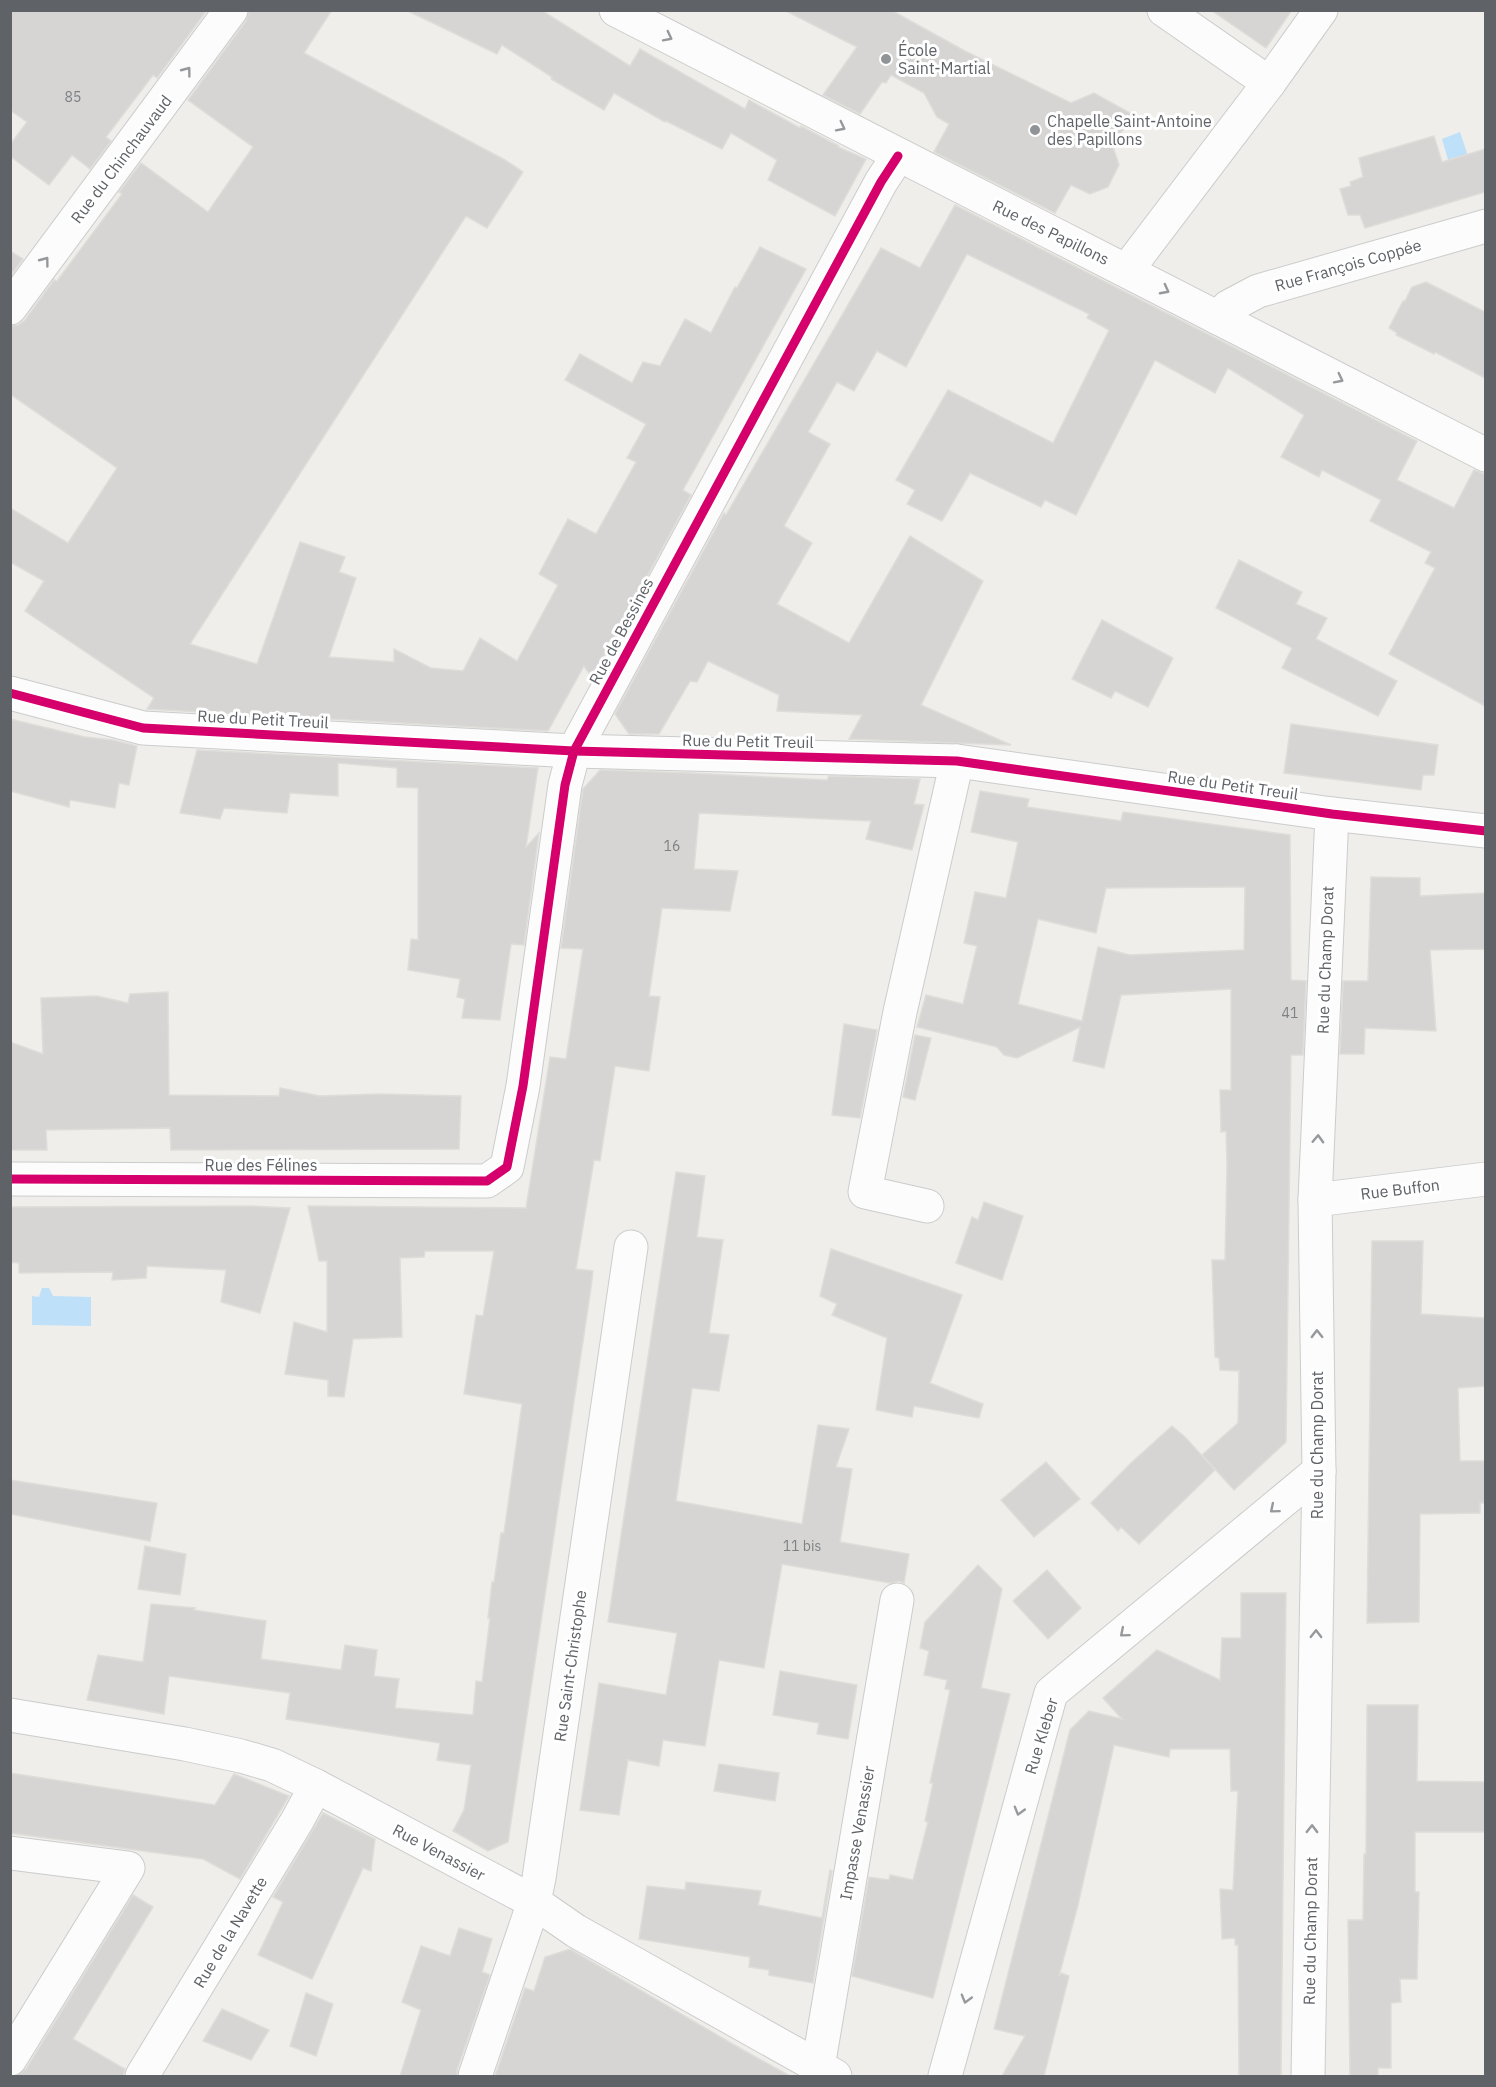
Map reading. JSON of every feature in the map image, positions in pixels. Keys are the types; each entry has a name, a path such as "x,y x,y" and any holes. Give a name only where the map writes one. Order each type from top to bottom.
{"street":[{"name":"Rue du Chinchauvaud","path":"10,308 231,10"},
{"name":"Rue des Papillons","path":"616,10 1485,455"},
{"path":"1164,10 1269,83"},
{"path":"1127,270 1269,83 1320,10"},
{"name":"Rue de Bessines","path":"507,1167 523,1086 564,785 574,751 881,182 898,156"},
{"name":"Rue François Coppée","path":"1218,318 1228,307 1258,291 1485,226"},
{"name":"Rue du Petit Treuil","path":"10,693 143,728 574,751 957,761 1332,814 1485,831"},
{"path":"927,1206 865,1192 900,1012 957,761"},
{"name":"Rue du Champ Dorat","path":"1308,2076 1318,1471 1315,1200 1332,814"},
{"name":"Rue des Félines","path":"10,1179 487,1181 507,1167"},
{"name":"Rue Buffon","path":"1315,1200 1485,1179"},
{"name":"Rue Saint-Christophe","path":"475,2076 534,1902 539,1878 631,1247"},
{"name":"Rue Kleber","path":"945,2076 1051,1693 1318,1471"},
{"name":"Impasse Venassier","path":"826,2072 897,1600"},
{"name":"Rue Venassier","path":"10,1716 186,1744 241,1756 272,1766 316,1786 534,1902 576,1931 826,2072"},
{"name":"Rue de la Navette","path":"142,2076 316,1786"},
{"path":"10,1853 128,1868 10,2059"}],"water":[{"path":"1460,132 1474,174 1454,180 1442,139"},
{"path":"42,1288 49,1288 53,1296 91,1297 91,1326 32,1325 32,1296 39,1297"}],"building":[{"path":"10,10 207,10 157,78 153,75 106,137 111,141 90,169 72,155 49,185 10,156 10,145 27,122 10,110"},
{"path":"249,10 332,10 304,53 505,160 523,172 487,228 466,216 190,644 257,664 300,542 345,557 339,572 356,578 329,657 394,662 394,649 431,668 463,671 480,638 517,661 558,585 539,574 568,519 596,534 636,462 627,458 646,424 565,380 580,354 632,383 643,362 660,366 685,319 711,333 735,287 737,288 760,247 806,269 683,490 691,495 592,678 584,666 548,731 147,709 154,698 25,611 44,581 10,562 10,508 68,543 117,468 10,394 10,326 18,325 25,320 54,280 57,281 122,194 119,192 141,163 208,212 253,147 188,100 246,21"},
{"path":"406,10 541,10 630,66 640,49 745,109 749,100 800,128 801,126 838,147 866,159 835,216 768,180 777,160 731,133 722,149 665,122 614,93 604,110 551,79 552,77 502,45 497,54"},
{"path":"784,10 891,10 965,51 1071,103 1094,93 1132,114 1113,147 1119,165 1108,187 1090,194 1071,185 1055,213 934,152 949,124 937,117 924,93 891,75 886,83 882,82 860,114 823,95 857,47"},
{"path":"1211,10 1292,10 1266,48"},
{"path":"1434,136 1442,162 1485,149 1485,192 1365,228 1360,215 1348,215 1340,189 1351,186 1350,182 1363,177 1359,158"},
{"path":"955,205 1417,441 1397,480 1454,508 1474,470 1485,474 1485,706 1389,654 1435,568 1425,563 1431,552 1370,521 1381,500 1322,470 1319,477 1281,457 1304,415 1228,368 1215,393 1155,360 1076,515 1045,500 1041,507 970,473 942,521 907,504 915,490 896,480 948,390 1053,443 1109,330 1087,318 1089,314 967,254 906,367 877,351 854,391 837,382 808,432 830,444 784,526 812,543 777,604 849,643 910,536 983,581 921,705 1011,745 849,739 862,715 777,711 779,695 708,661 697,682 690,681 659,734 629,734 615,714 724,513 726,515 881,248 920,268"},
{"path":"10,251 23,259 10,276"},
{"path":"1426,282 1485,312 1485,378 1396,335 1397,333 1389,328 1412,287"},
{"path":"1239,560 1302,592 1296,604 1327,618 1316,639 1397,681 1378,716 1282,668 1292,648 1216,608"},
{"path":"1102,620 1173,658 1148,707 1115,691 1111,698 1072,679"},
{"path":"10,719 85,737 113,740 137,746 129,785 119,783 115,808 70,800 69,807 10,791"},
{"path":"1291,724 1438,745 1434,775 1423,775 1421,790 1284,773"},
{"path":"197,750 538,768 526,847 539,833 524,945 511,944 500,1020 462,1018 465,999 457,997 460,979 408,970 411,939 418,940 418,788 397,787 397,768 338,763 338,796 290,793 287,813 224,808 220,819 180,813"},
{"path":"600,770 827,780 829,776 920,779 914,804 924,805 912,850 866,839 871,821 699,813 694,869 738,871 730,911 662,908 649,996 660,997 649,1071 615,1066 600,1161 594,1160 576,1269 593,1271 591,1288 508,1842 488,1851 453,1831 464,1810 471,1765 437,1760 440,1743 286,1719 290,1693 169,1676 164,1714 87,1700 98,1655 143,1662 151,1604 195,1608 194,1610 266,1621 261,1659 341,1670 345,1645 377,1650 374,1676 399,1679 395,1708 473,1715 476,1681 482,1682 492,1582 494,1582 501,1533 504,1533 522,1404 464,1394 476,1315 483,1316 494,1251 425,1251 424,1257 400,1258 402,1337 353,1339 344,1397 328,1396 328,1380 285,1374 294,1322 327,1332 327,1261 319,1261 308,1206 526,1208 550,1057 566,1059 583,949 561,948 583,789"},
{"path":"980,791 1029,799 1027,807 1121,821 1123,812 1290,835 1291,980 1306,981 1303,1055 1291,1055 1286,1442 1234,1490 1202,1455 1238,1423 1239,1371 1220,1370 1219,1358 1215,1357 1212,1260 1225,1260 1226,1131 1221,1132 1220,1090 1231,1090 1231,989 1121,995 1104,1068 1073,1061 1080,1027 1017,1058 1004,1055 997,1047 917,1027 926,995 963,1004 977,946 964,943 975,892 1006,898 1018,842 971,832","holes":["1245,887 1244,950 1130,955 1098,947 1082,1021 1018,1004 1038,919 1096,933 1106,888"]},
{"path":"1371,877 1420,878 1420,896 1485,893 1485,949 1430,950 1436,1031 1365,1028 1364,1054 1340,1054 1343,981 1368,981"},
{"path":"168,992 169,1095 279,1096 280,1088 320,1096 380,1094 461,1096 459,1149 171,1150 170,1128 46,1130 47,1150 10,1150 10,1042 43,1054 41,998 97,996 128,1003 130,994"},
{"path":"844,1024 877,1030 860,1118 832,1115"},
{"path":"915,1035 931,1038 915,1100 903,1097"},
{"path":"676,1172 705,1176 697,1237 723,1240 709,1333 729,1335 719,1391 692,1388 676,1501 802,1524 818,1425 849,1429 836,1467 852,1469 840,1542 909,1554 904,1583 900,1581 890,1583 782,1564 764,1668 719,1660 705,1746 663,1740 659,1766 628,1760 619,1815 580,1810 599,1683 666,1695 677,1633 608,1622"},
{"path":"984,1202 1023,1216 1002,1280 956,1263 972,1217 978,1220"},
{"path":"251,1206 290,1208 260,1313 221,1302 226,1270 147,1266 146,1278 112,1280 113,1272 19,1273 19,1263 10,1262 10,1207"},
{"path":"1372,1241 1423,1241 1421,1314 1485,1318 1485,1386 1458,1388 1460,1461 1485,1461 1485,1503 1480,1503 1480,1513 1420,1514 1419,1622 1367,1623"},
{"path":"831,1249 962,1295 930,1383 983,1404 979,1418 914,1406 912,1417 876,1410 887,1338 832,1315 837,1304 820,1296"},
{"path":"1172,1426 1215,1470 1139,1544 1121,1527 1118,1531 1091,1503"},
{"path":"1046,1462 1080,1499 1034,1537 1001,1500"},
{"path":"10,1480 157,1503 150,1541 10,1514"},
{"path":"145,1546 186,1554 180,1595 138,1589"},
{"path":"978,1565 1002,1589 981,1688 1010,1694 933,1998 852,1976 869,1877 889,1880 890,1875 913,1880 928,1822 925,1821 933,1783 930,1783 950,1690 945,1689 947,1680 924,1675 929,1651 920,1648 925,1622"},
{"path":"1047,1570 1081,1608 1048,1639 1013,1601"},
{"path":"1241,1593 1286,1593 1281,2076 1239,2076 1238,1945 1235,1945 1235,1938 1222,1939 1220,1889 1233,1890 1238,1791 1231,1791 1230,1749 1170,1749 1169,1757 1114,1745 1078,1905 1059,1976 1061,1973 1069,1976 1044,2076 1002,2076 1025,2036 994,2029 1070,1730 1089,1711 1122,1719 1103,1698 1157,1650 1220,1680 1222,1638 1241,1638"},
{"path":"780,1671 857,1685 848,1739 817,1734 819,1723 773,1715"},
{"path":"1367,1705 1418,1705 1417,1781 1485,1782 1485,1832 1415,1832 1415,1892 1419,1892 1417,1979 1400,1979 1401,2002 1391,2003 1391,2068 1378,2068 1378,2076 1350,2076 1348,1920 1363,1920"},
{"path":"719,1764 779,1773 775,1801 714,1791"},
{"path":"10,1773 215,1805 234,1774 289,1796 240,1879 203,1859 10,1833"},
{"path":"323,1813 375,1839 371,1871 363,1868 312,1979 258,1955 283,1902 273,1897"},
{"path":"830,1870 832,1871 813,1983 769,1975 769,1970 749,1967 750,1957 639,1939 647,1886 685,1890 686,1882 761,1891 758,1905 822,1918"},
{"path":"133,1895 153,1907 73,2039 125,2069 123,2076 15,2076 26,2069"},
{"path":"459,1928 492,1939 482,1972 490,1975 457,2070 457,2076 400,2076 421,2010 402,2002 421,1946 450,1956"},
{"path":"570,1949 790,2076 495,2076 525,1988 534,1991 545,1957"},
{"path":"306,1993 333,2004 316,2056 290,2046"},
{"path":"222,2009 269,2030 251,2060 203,2041"}],"cycle path":[{"path":"10,1179 487,1181 507,1167 523,1086 565,785 574,751 881,182 898,156"},
{"path":"10,693 143,728 574,751 957,761 1332,814 1486,831"}],"place":[{"name":"École Saint-Martial","path":"886,59"},
{"name":"Chapelle Saint-Antoine des Papillons","path":"1035,130"}]}
